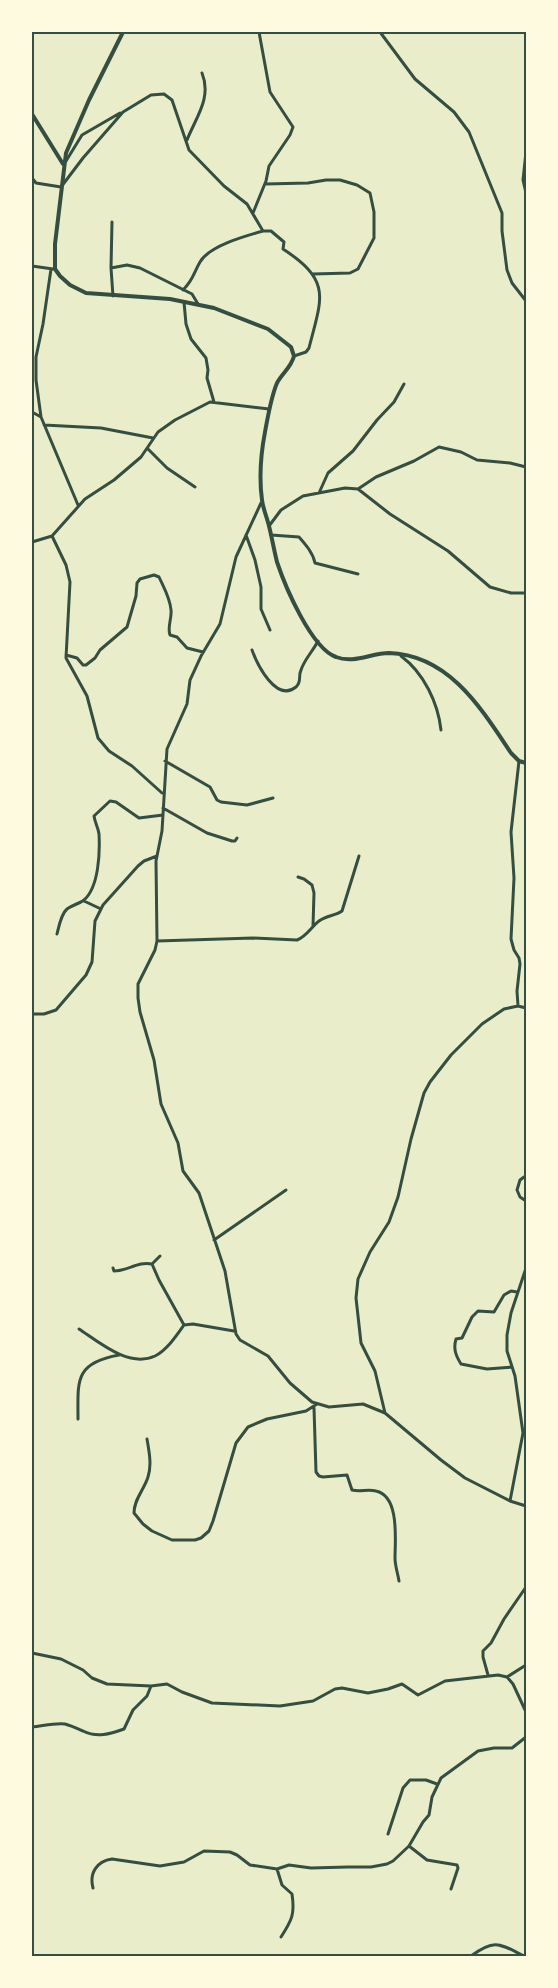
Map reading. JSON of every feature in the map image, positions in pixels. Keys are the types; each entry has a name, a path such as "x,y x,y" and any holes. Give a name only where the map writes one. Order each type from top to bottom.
{"street":[{"path":"78,505 41,417 36,380 36,357 53,269 61,187 69,145 123,32"},
{"path":"253,213 265,184 269,166 290,135 292,127 270,92 259,32"},
{"path":"380,32 415,79 454,112 469,132 502,213 507,270 526,301"},
{"path":"187,140 206,96 206,84 202,73"},
{"path":"64,165 82,135 151,95 164,94 172,99 189,150 224,186 244,202 263,231"},
{"path":"61,187 123,112"},
{"path":"32,114 64,165"},
{"path":"526,152 523,180 526,193"},
{"path":"32,178 36,183"},
{"path":"265,184 340,180 357,184 370,193 374,212 374,238 358,269 350,273 313,274"},
{"path":"32,185 36,183 61,187"},
{"path":"112,222 113,296"},
{"path":"183,290 192,280 203,258 219,246 263,231 271,231 284,242 283,249 309,268 320,293 319,309 309,348 306,352 294,356"},
{"path":"32,266 53,269 65,282 80,291 198,304 268,329 291,347 294,356 288,370 277,383 262,455 262,501 278,563 288,591 305,624 328,653 347,660 372,654 390,653 429,662 457,682 477,704 511,753 519,761 526,763"},
{"path":"111,268 133,266 192,294 198,304"},
{"path":"184,302 186,324 191,339 206,358 207,378 214,402"},
{"path":"319,493 328,473 353,451 391,406 404,384"},
{"path":"32,544 52,536 78,505 114,480 141,457 153,438 168,424 202,405 214,402 271,409"},
{"path":"32,412 41,417"},
{"path":"44,425 101,428 153,438"},
{"path":"358,489 376,477 414,461 439,447 461,452 473,460 510,463 526,467"},
{"path":"148,449 167,468 195,488"},
{"path":"269,526 281,510 303,496 345,488 358,489 390,514 448,551 490,587 511,593 526,593"},
{"path":"262,501 236,557 220,624 190,680 187,704 170,739 165,760 163,815 157,856 157,941 155,950 138,984 138,998 154,1060 161,1104 178,1143 183,1171 200,1193 225,1271 234,1331 240,1340 268,1356 290,1383 315,1406 317,1474 323,1477 347,1475 352,1490 378,1491 386,1499 395,1516 395,1561 399,1581"},
{"path":"246,535 261,586 261,609 270,630"},
{"path":"271,535 299,537 308,547 318,566 358,574"},
{"path":"52,536 66,565 70,582 66,655 68,663 87,696 96,732 101,743 112,754 132,766 163,794"},
{"path":"66,655 76,658 83,665 95,658 106,644 127,627 136,596 137,583 140,579 154,575 159,577 170,601 172,613 168,630 170,635 177,637 188,648 203,652"},
{"path":"252,650 273,687 289,690 295,688 300,682 300,670 318,641"},
{"path":"400,655 408,661 428,688 437,709 441,730"},
{"path":"165,760 176,769 210,787 217,800 221,802 252,805 273,798"},
{"path":"518,1006 520,964 511,939 514,878 511,832 519,761"},
{"path":"57,934 67,909 84,901 90,891 99,860 99,835 94,816 99,810 110,801 116,802 139,818 163,815"},
{"path":"163,808 207,833 232,841 237,838"},
{"path":"157,941 253,938 297,940 306,935 322,919 338,914 342,910 359,855"},
{"path":"32,1014 44,1014 56,1010 88,971 92,962 95,921 101,909 138,866 157,856"},
{"path":"297,877 312,885 314,893 313,926"},
{"path":"84,901 101,909"},
{"path":"385,1413 375,1371 361,1343 356,1298 358,1279 370,1252 389,1222 398,1197 424,1093 430,1082 451,1055 482,1024 504,1009 518,1006 526,1008"},
{"path":"526,1178 520,1180 517,1190 520,1197 526,1201"},
{"path":"214,1239 286,1190"},
{"path":"152,1264 159,1256"},
{"path":"113,1268 124,1271 140,1263 152,1264"},
{"path":"152,1264 184,1325"},
{"path":"510,1501 523,1433 516,1386 507,1351 507,1335 511,1312 526,1268"},
{"path":"512,1367 487,1369 461,1364 454,1344 456,1339 462,1338 472,1317 478,1311 494,1312 504,1295 511,1291 518,1292"},
{"path":"78,1419 78,1381 83,1370 103,1359 121,1355 145,1358 158,1354 184,1325 193,1324 234,1331"},
{"path":"79,1329 121,1355"},
{"path":"147,1439 150,1461 148,1477 136,1502 134,1513 152,1531 172,1540 195,1540 205,1535 213,1521 236,1443 248,1427 267,1419 306,1411 315,1406 363,1404 385,1413 465,1478 510,1501 526,1506"},
{"path":"488,1675 483,1651 526,1587"},
{"path":"32,1653 61,1659 108,1684 151,1686 167,1684 212,1703 280,1706 313,1701 330,1690 342,1688 368,1693 402,1684 418,1695 445,1682 488,1675 507,1677 526,1665"},
{"path":"507,1677 516,1689 526,1712"},
{"path":"32,1727 54,1724 73,1726 94,1735 116,1732 124,1729 133,1710 147,1696 151,1686"},
{"path":"93,1888 91,1879 94,1870 102,1862 112,1859 160,1866 184,1862 204,1851 230,1852 250,1865 277,1869 289,1865 311,1868 371,1867 393,1861 409,1846 429,1815 437,1784 441,1778 478,1751 513,1748 526,1737"},
{"path":"388,1834 403,1788 410,1780 426,1780 437,1784"},
{"path":"409,1846 427,1860 457,1864 458,1869 451,1888"},
{"path":"277,1869 282,1885 292,1894 293,1903 293,1918 281,1937"},
{"path":"471,1956 486,1946 496,1943 524,1956"}]}
